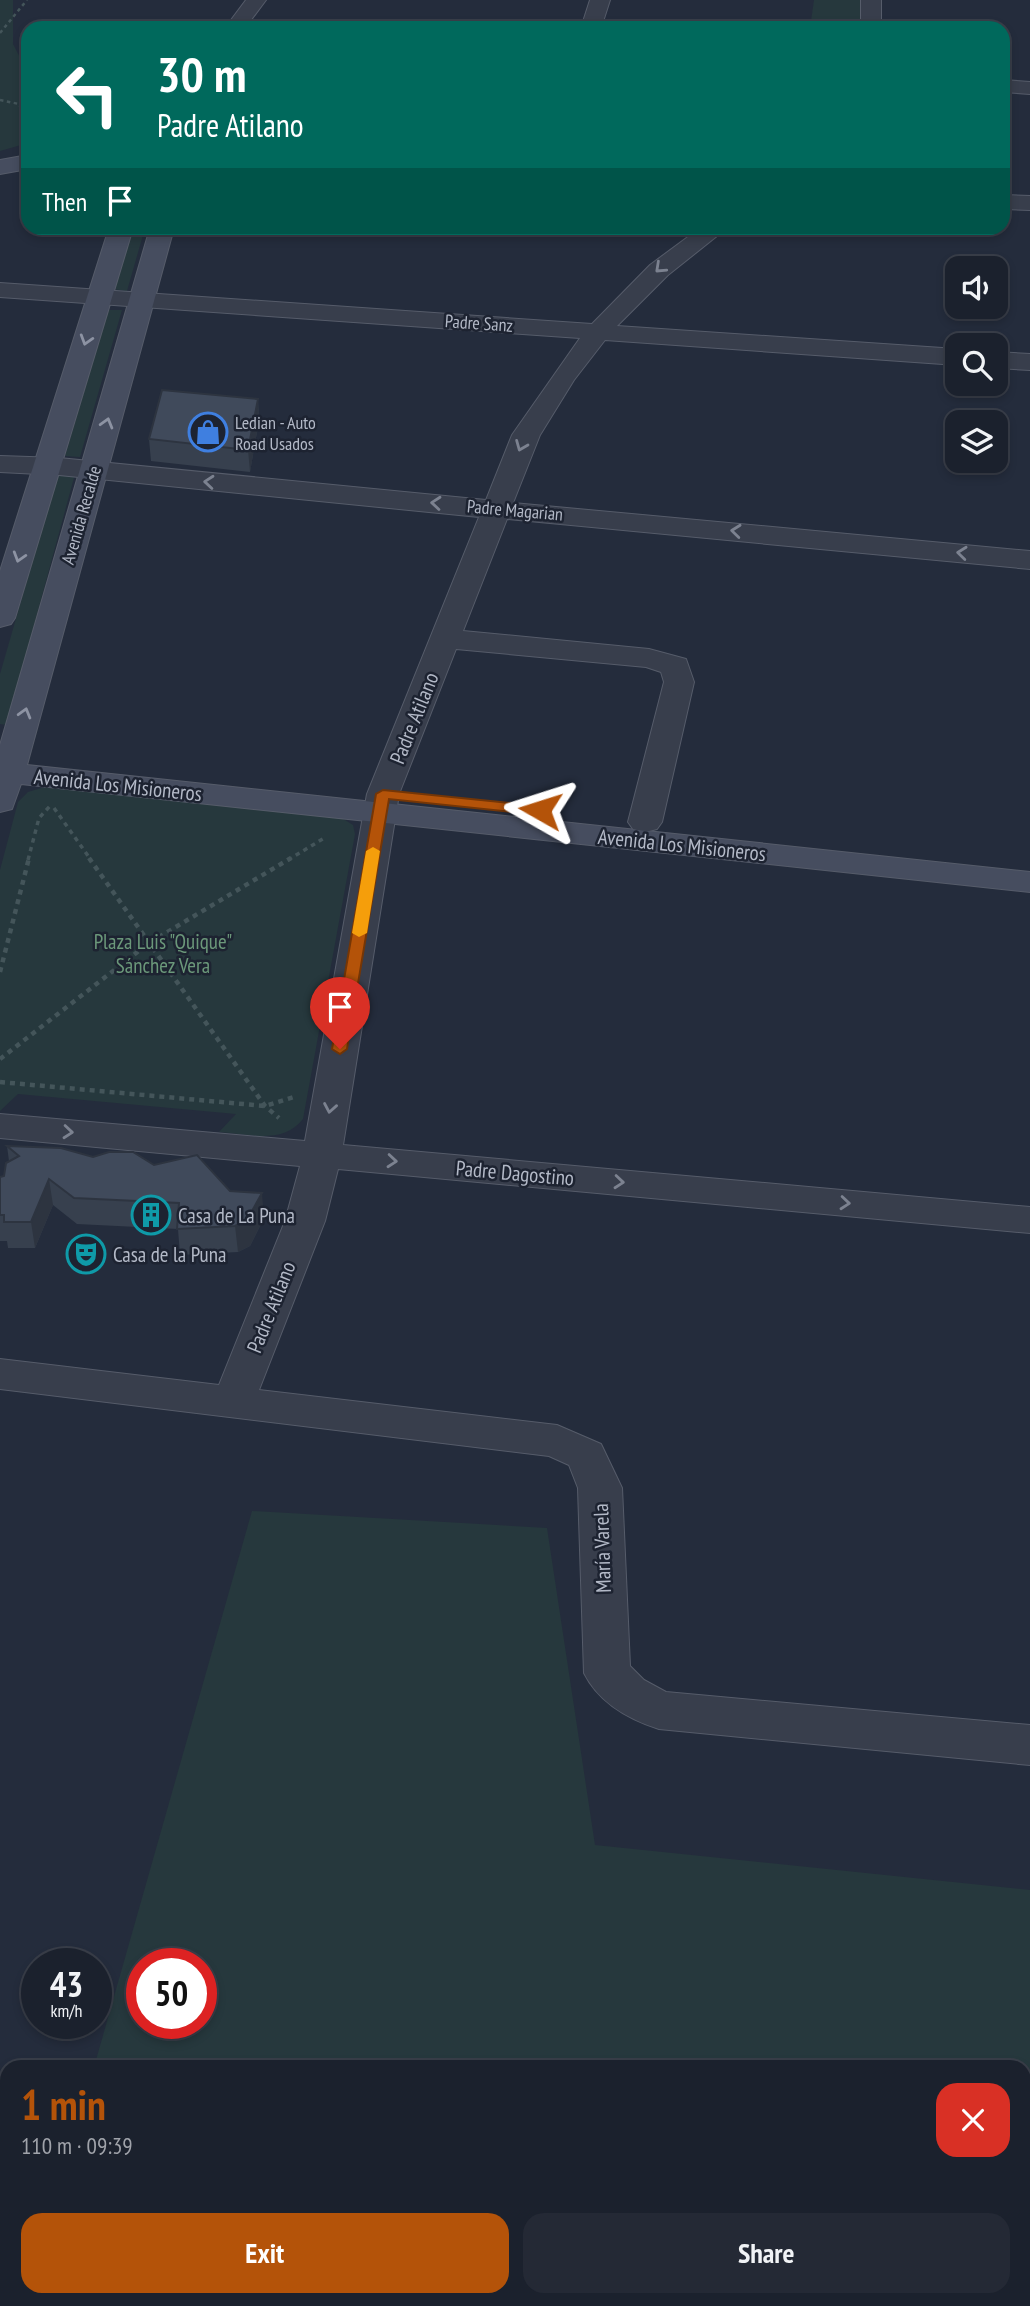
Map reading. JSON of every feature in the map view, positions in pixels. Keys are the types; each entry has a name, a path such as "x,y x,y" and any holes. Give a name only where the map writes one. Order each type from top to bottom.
{"main road":[{"path":"0,167 21,163"},
{"path":"0,185 21,182"},
{"path":"0,618 119,235"},
{"name":"Avenida Recalde","path":"4,771 160,235"},
{"name":"Avenida Los Misioneros","path":"4,771 645,822 1030,862"},
{"name":"Avenida Los Misioneros","path":"381,803 1030,882"}],"street":[{"path":"240,21 256,0"},
{"path":"594,21 600,0"},
{"path":"871,0 871,21"},
{"path":"1010,87 1030,88"},
{"path":"1010,202 1030,203"},
{"name":"Padre Atilano","path":"232,1404 305,1221 322,1155 381,803 496,508 526,435 542,407 601,331 661,266 705,235"},
{"name":"Padre Sanz","path":"0,290 945,356"},
{"path":"1008,361 1030,362"},
{"name":"Padre Magarian","path":"0,464 46,468 71,465 93,472 1030,560"},
{"path":"446,639 649,658 675,666 679,682 645,822"},
{"name":"Padre Dagostino","path":"0,1126 1030,1220"},
{"name":"María Varela","path":"0,1374 557,1441 586,1455 600,1488 607,1673 627,1693 659,1710 1030,1745"}],"path":[{"path":"0,33 27,0"},
{"path":"0,100 19,104 21,108"},
{"path":"0,972 38,818 51,804 64,801"},
{"path":"0,1059 149,943 381,803"},
{"path":"51,804 265,1106 322,1155"},
{"path":"0,1082 265,1106 295,1097 297,1083"}],"green space":[{"path":"0,0 13,0 13,44 21,59 21,145 0,151"},
{"path":"814,0 860,0 860,21 811,21"},
{"path":"129,235 143,235 127,291 113,289"},
{"path":"108,310 122,310 80,457 65,456"},
{"path":"58,473 75,474 7,725 0,724 0,674"},
{"name":"Plaza Luis \"Quique\" Sánchez Vera","path":"48,786 340,817 353,825 355,834 303,1119 295,1127 276,1135 265,1136 219,1132 236,1114 18,1094 0,1111 0,870 18,802 28,792"},
{"path":"252,1511 547,1528 595,1845 1030,1890 1030,2060 96,2060 102,2039 112,2039 112,2004 126,1954 126,2039 217,2039 217,1948 128,1948"}],"building":[{"path":"162,390 258,399 248,450 149,439"},
{"path":"7,1146 61,1148 93,1157 109,1152 133,1152 154,1165 197,1155 230,1191 262,1193 247,1220 235,1226 177,1229 179,1203 74,1198 49,1179 31,1222 4,1222 4,1215 0,1215 0,1177 4,1176 6,1163 19,1156"}],"slow traffic":[{"path":"359,933 373,851"}],"place":[{"name":"Ledian - Auto Road Usados","path":"208,432"},
{"name":"Casa de La Puna","path":"151,1215"},
{"name":"Casa de la Puna","path":"86,1254"}],"route":[{"path":"340,1049 383,794 540,810"}]}
